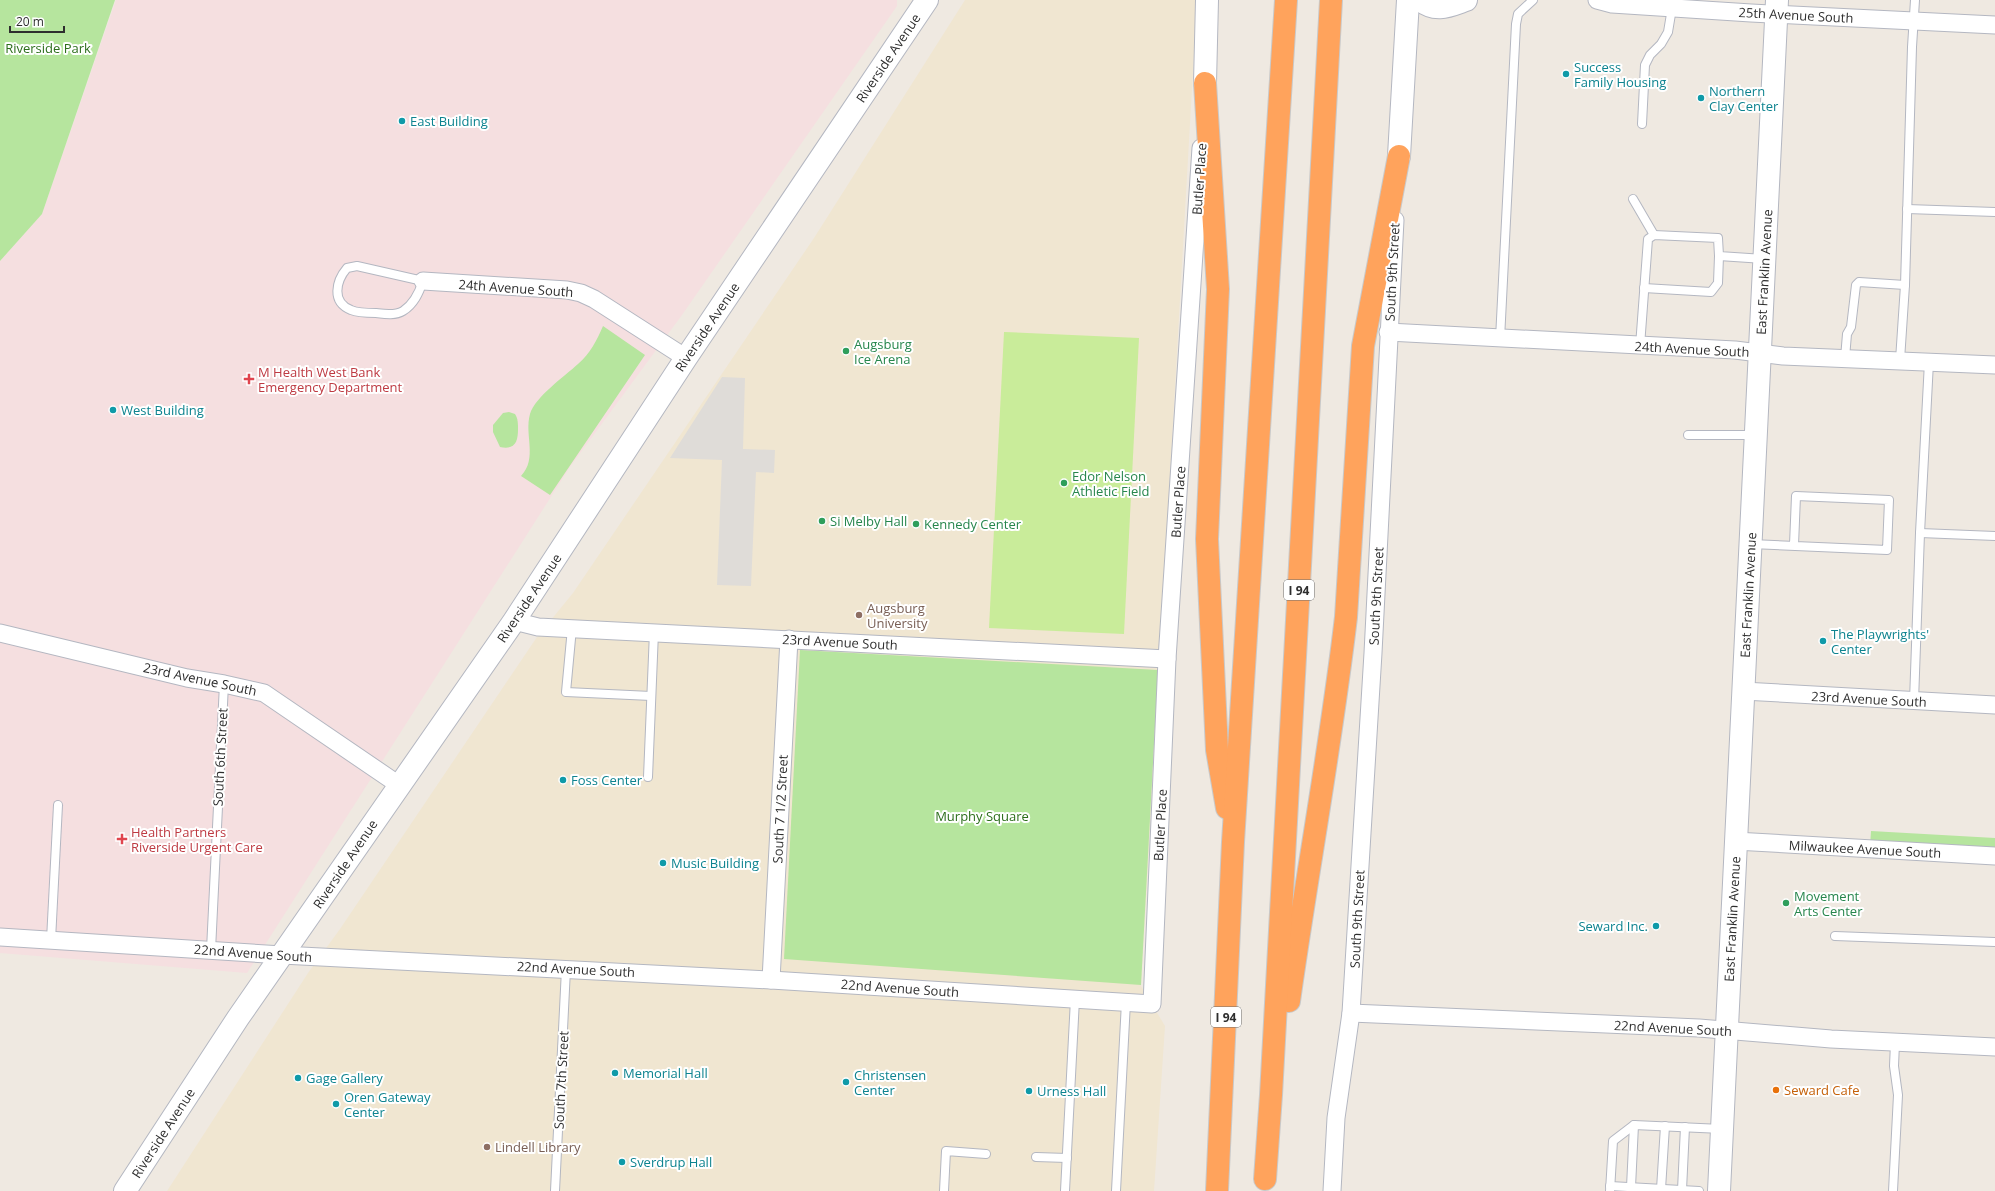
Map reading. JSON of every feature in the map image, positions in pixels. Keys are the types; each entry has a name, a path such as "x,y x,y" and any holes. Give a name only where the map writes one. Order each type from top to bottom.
{"highway":[{"name":"I 94","path":"1217,1191 1233,842 1286,0"},
{"name":"I 94","path":"1264,1185 1272,1088 1331,0"},
{"path":"1205,84 1218,289 1207,539 1210,624 1217,750 1233,842"},
{"path":"1264,1185 1302,912 1329,753 1346,617 1363,346 1399,156"}],"street":[{"name":"Riverside Avenue","path":"125,1191 238,1018 514,621 686,358 927,0"},
{"name":"Butler Place","path":"1152,1004 1167,659 1205,84 1207,0"},
{"name":"South 9th Street","path":"1332,1191 1336,1118 1351,1013 1373,652 1388,332 1408,0"},
{"path":"1420,0 1429,7 1443,7 1466,0"},
{"name":"25th Avenue South","path":"1597,0 1612,4 1672,8 1777,7 1913,20 1995,25"},
{"name":"East Franklin Avenue","path":"1719,1191 1777,7"},
{"name":"24th Avenue South","path":"423,281 567,290 581,293 594,299 686,358"},
{"name":"24th Avenue South","path":"1388,332 1844,358 1995,365"},
{"name":"23rd Avenue South","path":"514,621 538,627 1167,659"},
{"name":"23rd Avenue South","path":"0,633 187,678 264,693 399,785"},
{"name":"South 7 1/2 Street","path":"771,980 789,639"},
{"name":"23rd Avenue South","path":"1743,692 1995,705"},
{"name":"Milwaukee Avenue South","path":"1735,841 1995,856"},
{"name":"22nd Avenue South","path":"0,937 211,950 282,956 771,980 1152,1004"},
{"name":"22nd Avenue South","path":"1351,1013 1727,1031 1895,1043 1995,1047"}],"lane":[{"path":"1500,339 1516,24 1518,14 1533,0"},
{"path":"1900,360 1905,285 1913,20 1915,0"},
{"path":"1642,124 1645,65 1650,55 1661,44 1668,32 1672,8"},
{"path":"1633,199 1654,235"},
{"path":"1908,209 1995,212"},
{"path":"1640,346 1644,288 1648,239 1654,235 1718,238 1718,283 1711,292 1644,288"},
{"path":"1719,256 1764,259"},
{"path":"357,266 423,281 418,296 403,311 392,314 353,311 343,306 337,296 340,276 347,268 357,266"},
{"path":"1844,358 1847,334 1851,327 1856,285 1859,282 1905,285"},
{"path":"1914,701 1920,533 1929,362"},
{"path":"1688,435 1755,435"},
{"path":"1750,544 1887,550 1889,500 1796,496 1794,545"},
{"path":"1920,533 1995,536"},
{"path":"572,628 566,692 651,696"},
{"path":"648,778 654,632"},
{"name":"South 6th Street","path":"211,950 224,684"},
{"path":"50,940 58,805"},
{"path":"1835,936 1995,942"},
{"name":"South 7th Street","path":"555,1191 566,969"},
{"path":"1065,1191 1075,999"},
{"path":"1116,1191 1126,1002"},
{"path":"1893,1191 1898,1095 1894,1066 1895,1043"},
{"path":"1699,1191 1631,1187 1610,1189 1613,1141 1634,1125 1722,1129"},
{"path":"1631,1187 1634,1125"},
{"path":"1661,1189 1665,1126"},
{"path":"1682,1190 1685,1127"},
{"path":"944,1191 946,1151 986,1154"},
{"path":"1036,1157 1067,1158"}],"shaded area":[{"path":"116,0 897,0 897,6 682,315 570,467 247,973 0,953 0,261 42,214"},
{"name":"Augsburg University","path":"965,0 1197,0 1141,986 1165,1026 1154,1191 167,1191 308,973 340,929 537,637 573,593 814,238"},
{"path":"722,377 745,378 743,449 775,450 774,473 756,472 751,586 717,585 722,460 670,458"}],"green space":[{"name":"Riverside Park","path":"0,0 115,0 42,214 0,261"},
{"path":"603,326 645,355 550,495 521,476 529,462 530,446 528,430 530,414 533,407 544,394 586,356 596,342"},
{"name":"Edor Nelson Athletic Field","path":"1004,332 1139,338 1124,634 989,628"},
{"path":"509,412 515,414 517,418 518,434 515,444 505,448 500,447 493,432 493,425 503,413"},
{"name":"Murphy Square","path":"800,650 1158,670 1141,985 784,959"},
{"path":"1871,831 1995,838 1995,855 1870,848"}],"place":[{"name":"Success Family Housing","path":"1566,74"},
{"name":"Northern Clay Center","path":"1701,98"},
{"name":"East Building","path":"402,121"},
{"name":"Augsburg Ice Arena","path":"846,351"},
{"name":"M Health West Bank Emergency Department","path":"249,379"},
{"name":"West Building","path":"113,410"},
{"name":"Edor Nelson Athletic Field","path":"1064,483"},
{"name":"Si Melby Hall","path":"822,521"},
{"name":"Kennedy Center","path":"916,524"},
{"name":"Augsburg University","path":"859,615"},
{"name":"The Playwrights' Center","path":"1823,641"},
{"name":"Foss Center","path":"563,780"},
{"name":"Health Partners Riverside Urgent Care","path":"122,839"},
{"name":"Music Building","path":"663,863"},
{"name":"Movement Arts Center","path":"1786,903"},
{"name":"Seward Inc.","path":"1656,926"},
{"name":"Memorial Hall","path":"615,1073"},
{"name":"Gage Gallery","path":"298,1078"},
{"name":"Christensen Center","path":"846,1082"},
{"name":"Seward Cafe","path":"1776,1090"},
{"name":"Urness Hall","path":"1029,1091"},
{"name":"Oren Gateway Center","path":"336,1104"},
{"name":"Lindell Library","path":"487,1147"},
{"name":"Sverdrup Hall","path":"622,1162"}]}
